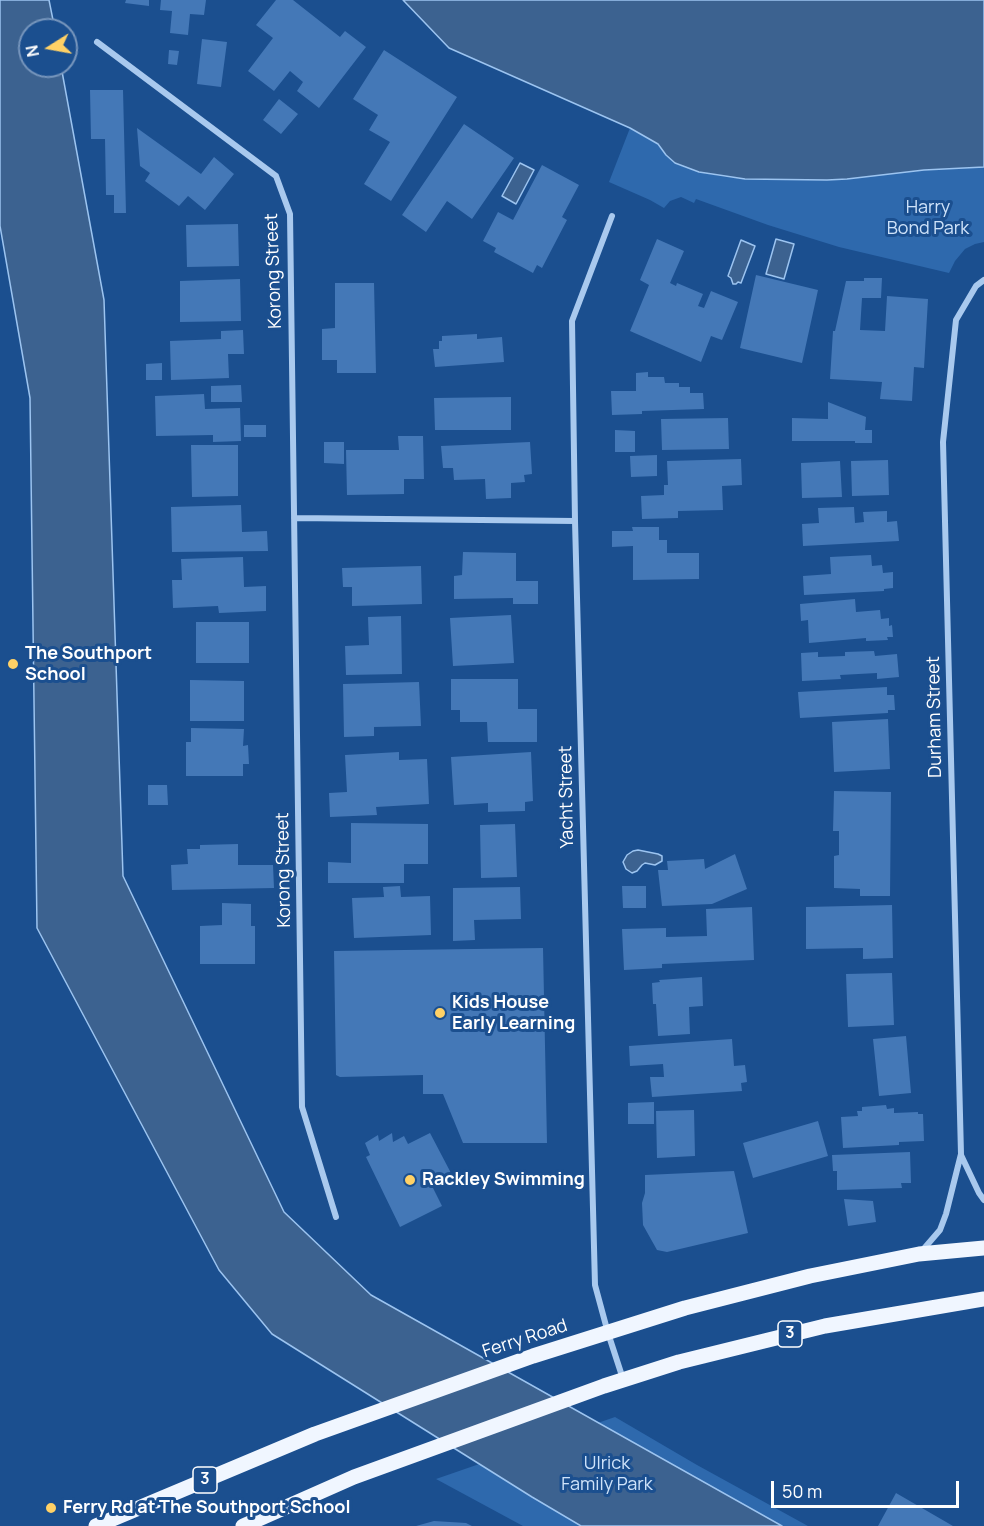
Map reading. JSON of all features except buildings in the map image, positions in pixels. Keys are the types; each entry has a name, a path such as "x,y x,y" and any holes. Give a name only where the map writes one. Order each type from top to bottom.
{"main road":[{"name":"Ferry Road","path":"96,1526 315,1434 532,1356 685,1308 810,1276 919,1254 984,1248"},
{"name":"3","path":"243,1526 354,1477 591,1391 679,1362 825,1326 984,1299"}],"street":[{"name":"Korong Street","path":"97,42 276,176 290,214 302,1107 336,1217"},
{"name":"Yacht Street","path":"612,216 572,321 594,1278 608,1333 624,1380"},
{"name":"Durham Street","path":"919,1254 940,1230 961,1154 943,442 956,320 976,286 984,280"},
{"path":"294,518 575,521"},
{"name":"Durham Street","path":"961,1154 984,1200"}],"green space":[{"name":"Harry Bond Park","path":"630,128 658,144 670,159 679,165 725,177 837,179 924,170 984,167 984,242 965,249 949,273 839,247 696,199 694,203 681,197 670,201 664,208 609,182"},
{"name":"Ulrick Family Park","path":"615,1417 808,1526 523,1526 436,1479"}],"shaded area":[{"path":"0,0 49,0 53,18 18,18 18,78 63,78 104,300 123,876 284,1212 371,1295 782,1526 581,1526 272,1334 219,1270 37,928 30,398 0,226"},
{"path":"403,0 984,0 984,167 924,170 827,180 745,179 699,172 675,163 658,144 630,128 449,48"},
{"path":"520,163 534,170 516,204 502,196"},
{"path":"776,239 794,244 784,279 766,274"},
{"path":"741,240 755,246 741,283 733,284 728,276"},
{"path":"638,850 658,854 662,856 662,861 655,865 645,863 632,873 626,869 623,862 627,855"}],"place":[{"name":"The Southport School","path":"13,664"},
{"name":"Kids House Early Learning","path":"440,1013"},
{"name":"Rackley Swimming","path":"410,1180"},
{"name":"Ferry Rd at The Southport School","path":"51,1508"}]}
